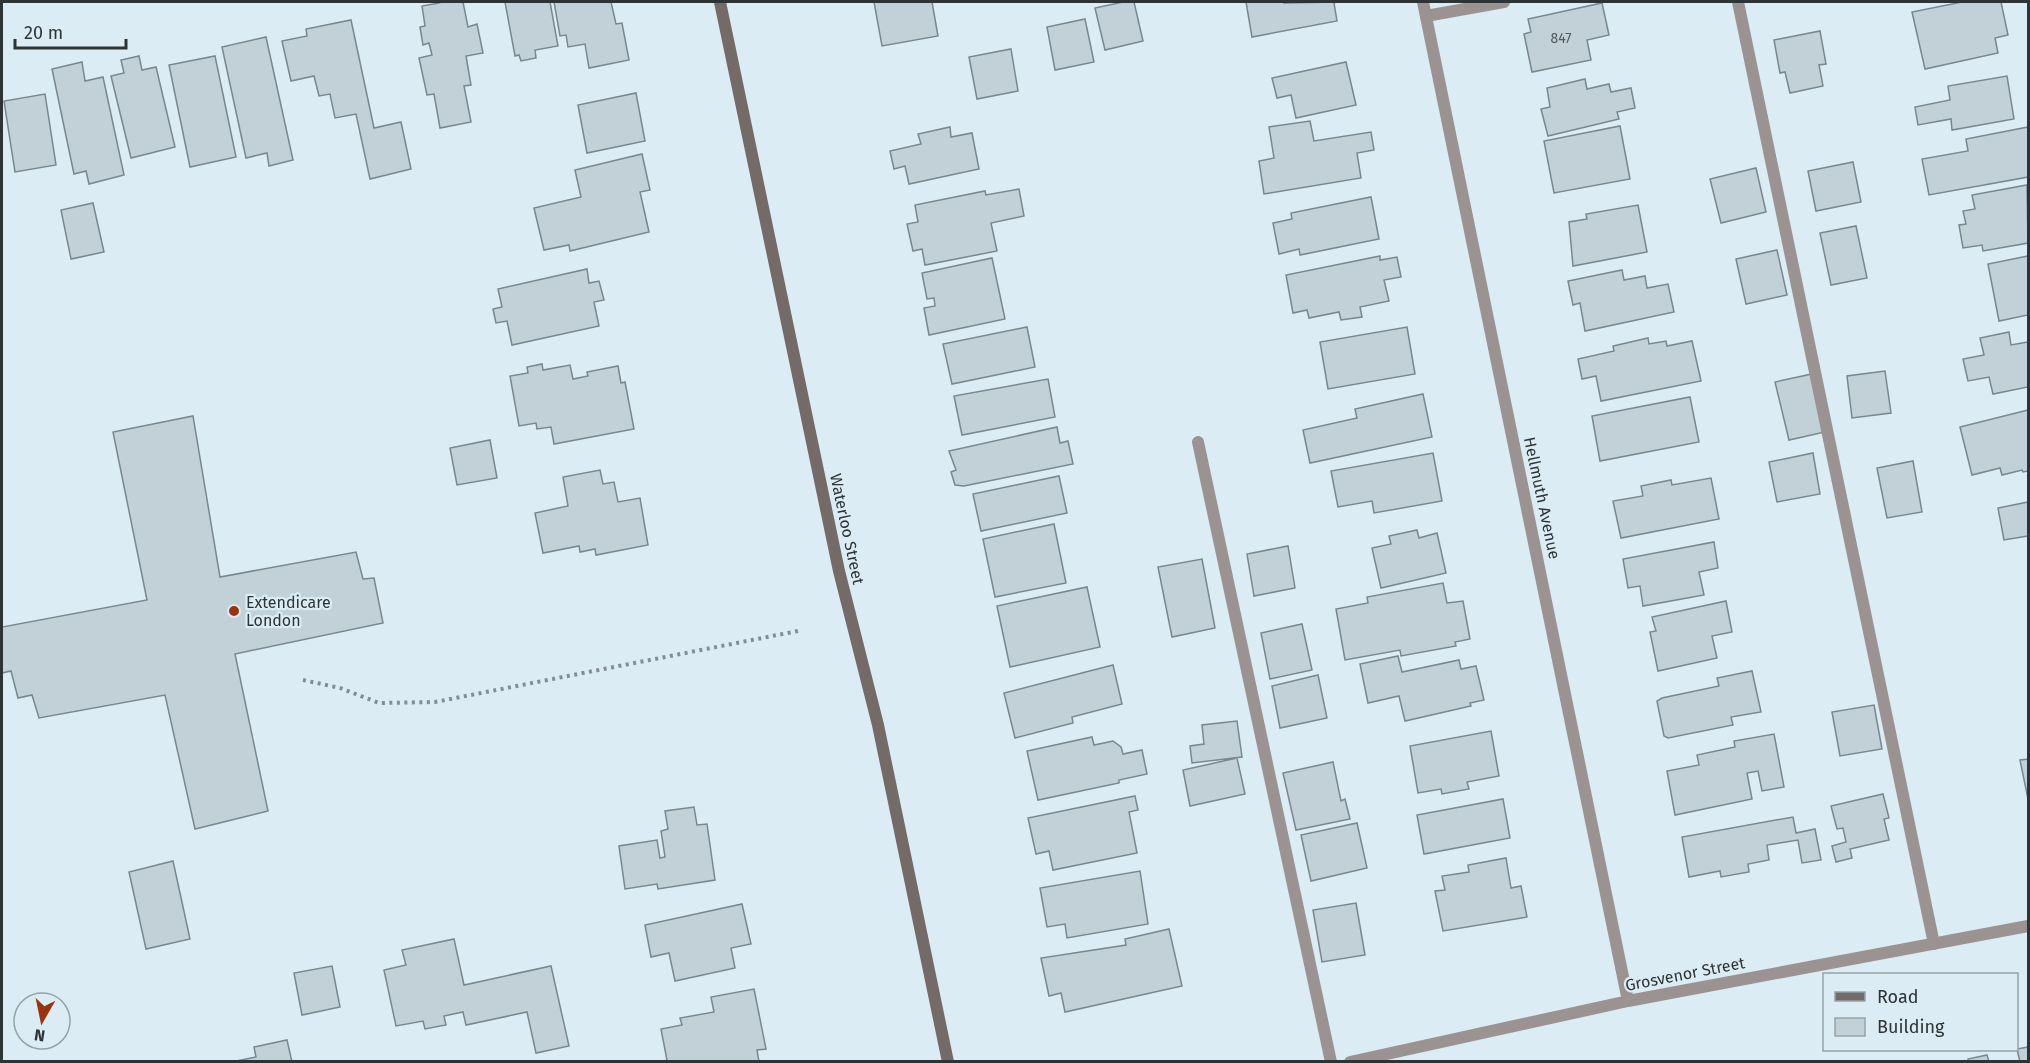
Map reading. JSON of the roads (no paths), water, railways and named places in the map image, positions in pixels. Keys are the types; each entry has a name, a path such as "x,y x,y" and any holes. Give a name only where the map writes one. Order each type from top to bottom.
{"street":[{"name":"Waterloo Street","path":"720,2 839,571 878,725 948,1062"},
{"name":"Hellmuth Avenue","path":"1423,2 1628,1001"},
{"path":"1426,16 1504,2"},
{"path":"1738,2 1934,944"},
{"path":"1198,442 1331,1062"},
{"name":"Grosvenor Street","path":"1350,1062 1628,1001 2028,926"}],"place":[{"name":"Extendicare London","path":"234,611"}]}
